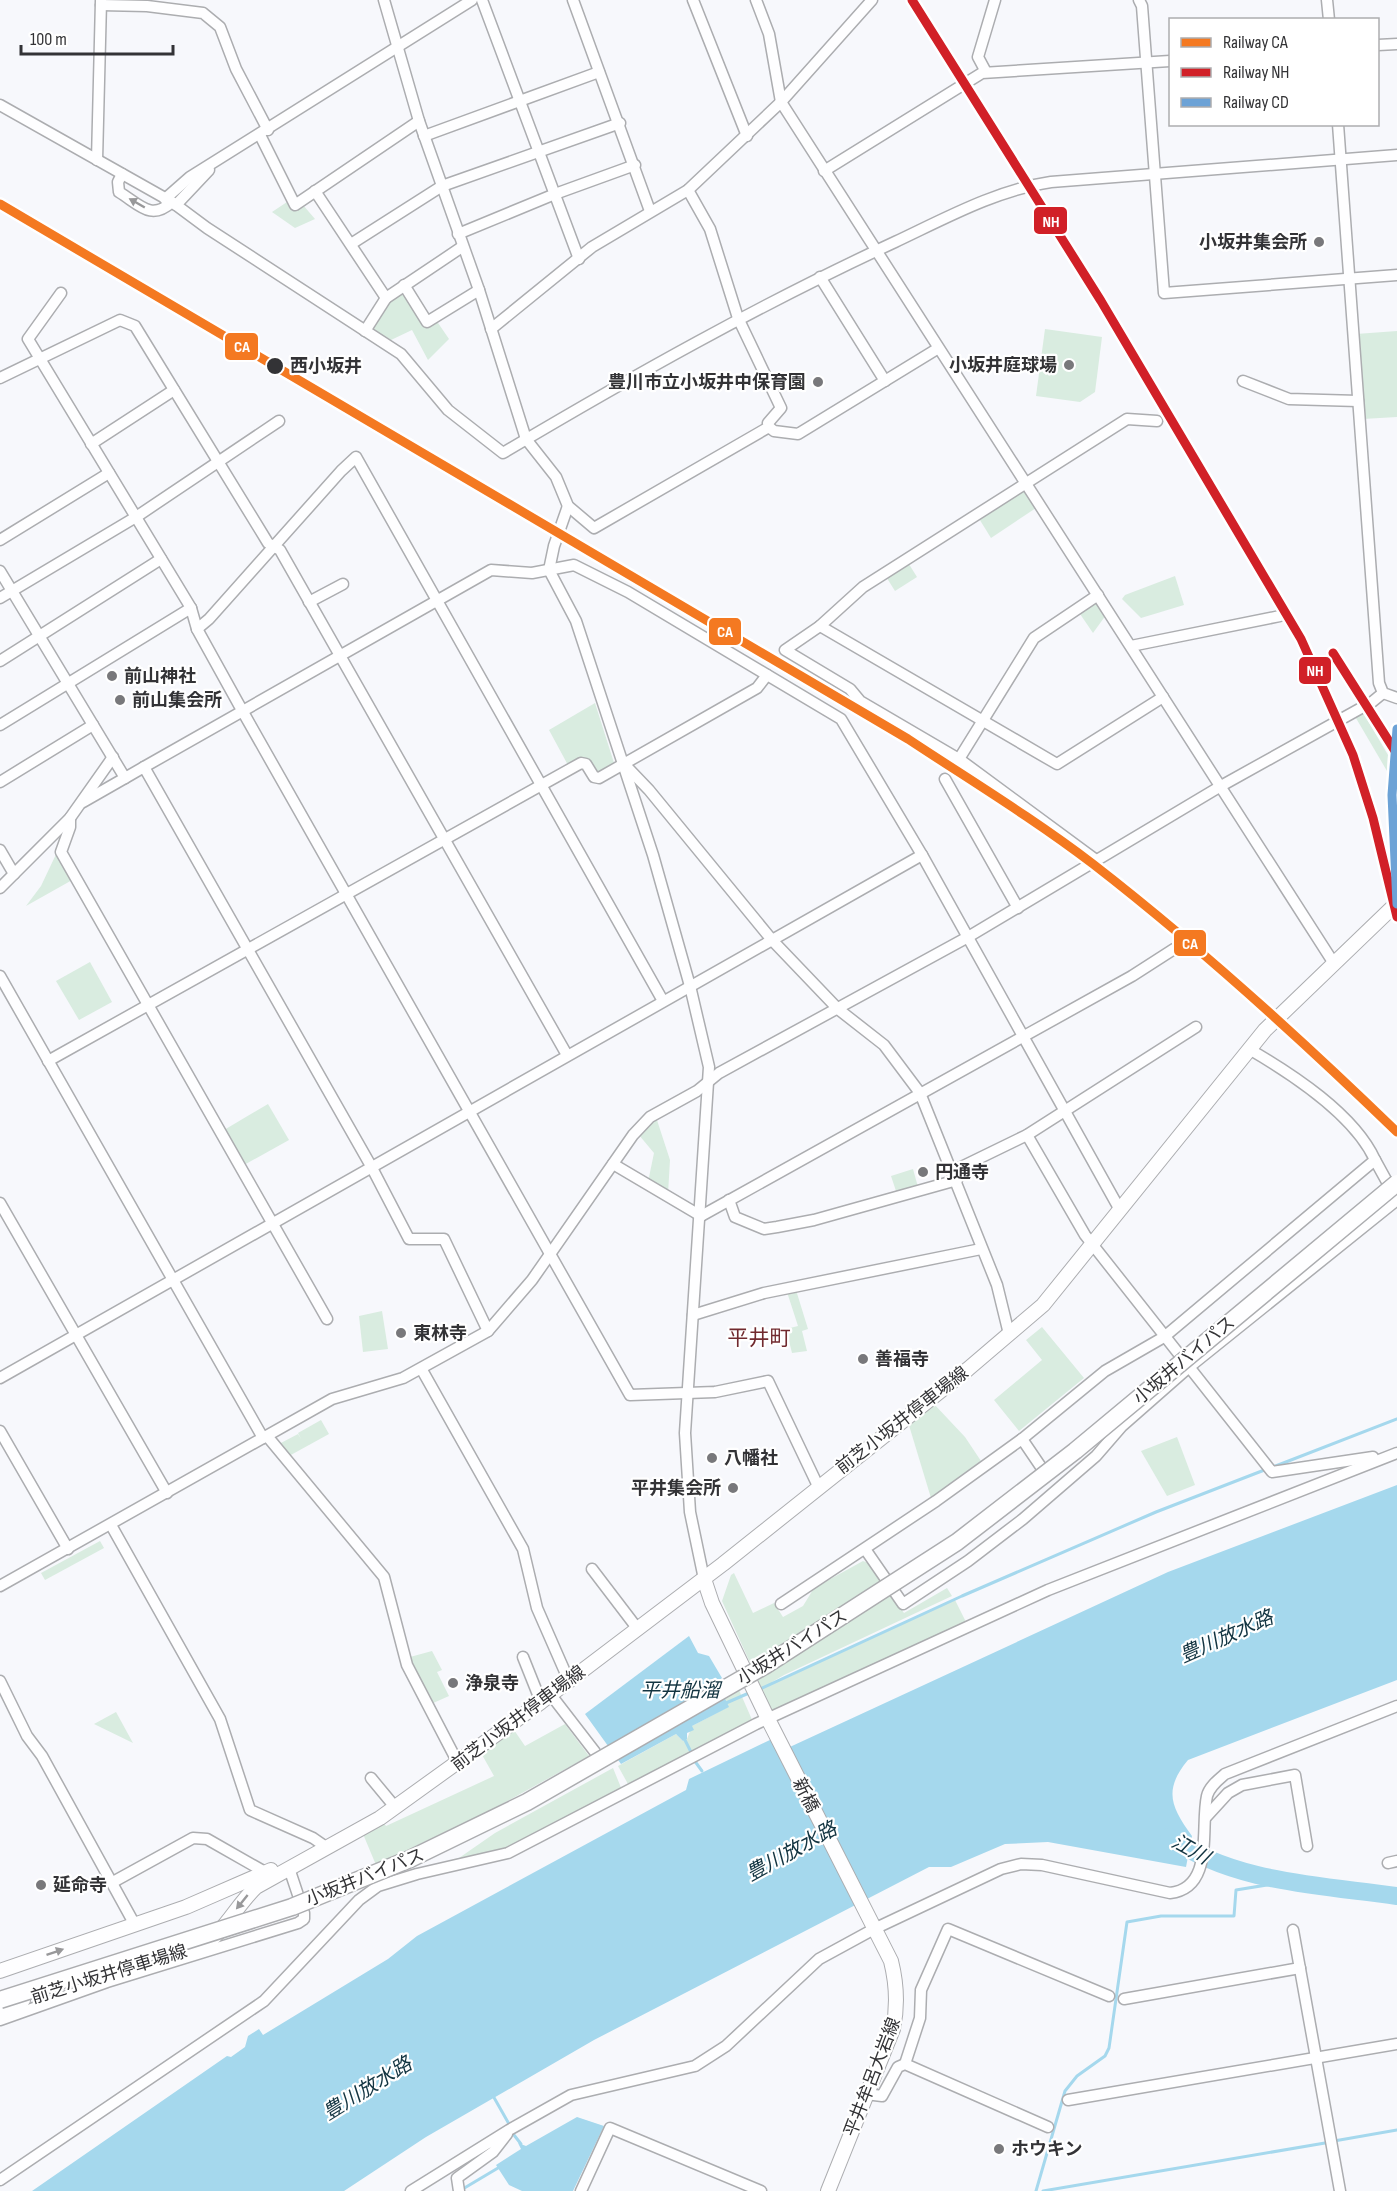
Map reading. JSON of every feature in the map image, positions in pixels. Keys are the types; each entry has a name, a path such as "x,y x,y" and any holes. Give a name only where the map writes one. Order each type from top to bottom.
{"highway":[{"name":"小坂井バイパス","path":"0,2000 292,1907 419,1855 527,1802 766,1665 957,1542 1075,1451 1397,1183"}],"main road":[{"name":"前芝小坂井停車場線","path":"0,2009 205,1945 218,1935 245,1897 256,1887 395,1807 458,1763 704,1579 1043,1305 1264,1030 1397,903"},
{"path":"704,1579 712,1603 769,1722"},
{"name":"新橋","path":"769,1722 874,1929"},
{"name":"前芝小坂井停車場線","path":"0,1971 186,1907 326,1847"},
{"name":"平井牟呂大岩線","path":"828,2191 893,2030 898,2008 891,1961 874,1929"}],"street":[{"path":"384,0 419,121 478,290 526,439 556,477 568,506 594,528 769,427"},
{"path":"122,174 118,182 119,192 154,213 162,212 217,162 472,0"},
{"path":"482,0 579,259"},
{"path":"573,0 620,123 650,211"},
{"path":"693,0 747,136"},
{"path":"756,0 769,34 781,102 877,250 937,349 1333,962"},
{"path":"491,329 592,248 688,190 781,102 872,0"},
{"path":"986,72 978,57 995,0"},
{"path":"1139,0 1142,6 1164,293 1397,275"},
{"path":"1328,0 1329,18"},
{"path":"97,160 101,3 190,5 220,27 294,205 419,121"},
{"path":"1379,45 1397,44"},
{"path":"824,171 986,72 1169,61"},
{"path":"424,136 599,72"},
{"path":"0,105 171,202 207,228 401,354 448,410 503,453 738,318 877,250 1013,190 1051,182 1397,155"},
{"path":"351,244 442,186 620,123"},
{"path":"1338,126 1378,677 1383,693"},
{"path":"458,234 555,194 635,165"},
{"path":"688,190 710,229 738,318 781,408 768,423 769,427"},
{"path":"315,191 386,298"},
{"path":"365,331 386,298 462,247"},
{"path":"819,278 885,381"},
{"path":"405,285 427,322 478,290"},
{"path":"61,293 28,339 191,608 197,629 243,712 630,1395 715,1392 768,1381 818,1486"},
{"path":"0,378 120,320 135,326 268,543 280,550 567,1055"},
{"path":"769,427 774,431 798,434 937,349"},
{"path":"1243,381 1289,399 1358,401"},
{"path":"91,444 174,390"},
{"path":"1096,860 959,759 860,701 850,689 788,653 787,646 820,626 863,586 1127,419 1157,421"},
{"path":"0,598 136,517 279,421"},
{"path":"197,629 209,619 356,457 663,1001"},
{"path":"0,540 109,473"},
{"path":"568,506 554,546 549,570 576,621 623,764 690,986 709,1067 685,1432 690,1512 704,1579"},
{"path":"0,661 161,558"},
{"path":"80,804 491,570 532,573 568,564 583,569 628,592 841,720 922,855 1120,1210"},
{"path":"0,571 124,778"},
{"path":"309,602 343,585"},
{"path":"959,759 1034,639 1098,595"},
{"path":"0,725 191,608"},
{"path":"1131,646 1280,616"},
{"path":"820,626 981,722 1057,764 1163,697"},
{"path":"48,1061 583,762 597,778 757,688 767,675"},
{"path":"1383,693 1397,698"},
{"path":"0,1586 343,1394 403,1378 422,1370 488,1331 532,1280 633,1135 650,1117 708,1083 735,1064 968,938 1221,786 1372,702 1383,693"},
{"path":"0,782 93,725"},
{"path":"0,888 70,818 113,757"},
{"path":"623,764 649,790 771,940 838,1009 884,1046 920,1093 955,1175 981,1249 997,1286 1009,1334"},
{"path":"144,767 371,1166 409,1239 444,1239 488,1331"},
{"path":"945,779 1018,908"},
{"path":"70,818 70,827 61,852 327,1319"},
{"path":"0,850 14,874"},
{"path":"0,1378 922,855"},
{"path":"700,1216 1132,976 1174,949"},
{"path":"0,976 265,1437 384,1577 407,1665 458,1763"},
{"path":"729,1200 735,1217 764,1229 814,1220 955,1175 1064,1113 1196,1027"},
{"path":"866,1549 903,1604 968,1561 1023,1519 1089,1462 1122,1426 1188,1368 1397,1200 1364,1141 1310,1086 1249,1049"},
{"path":"1027,1135 1084,1235 1272,1472 1397,1453"},
{"path":"782,1604 866,1549 1022,1439 1105,1371 1164,1337 1375,1160"},
{"path":"613,1164 700,1216"},
{"path":"0,1203 167,1493"},
{"path":"693,1316 764,1293 981,1249"},
{"path":"422,1370 523,1549 537,1608 569,1681"},
{"path":"0,1431 68,1549"},
{"path":"1022,1439 1041,1467"},
{"path":"0,2180 264,2001 359,1900 378,1886 417,1874 508,1853 769,1722 1059,1585 1397,1453"},
{"path":"111,1525 220,1719 250,1810 313,1838 326,1847"},
{"path":"592,1569 638,1628"},
{"path":"523,1657 546,1698 595,1752"},
{"path":"0,1681 27,1736 42,1756 135,1925"},
{"path":"411,2191 509,2130 572,2095 695,2066 726,2046 819,1959 874,1929 1001,1869 1021,1864 1042,1865 1170,1893 1182,1892 1193,1884 1197,1874 1205,1842 1207,1795 1225,1774 1397,1706"},
{"path":"1206,1817 1228,1793 1242,1785 1295,1775 1307,1846"},
{"path":"371,1778 395,1807"},
{"path":"113,1882 193,1838 207,1839 259,1866 265,1872"},
{"path":"0,2020 108,1982 304,1920 304,1913 289,1868"},
{"path":"905,2064 920,2018 921,1990 948,1929 1109,1996"},
{"path":"1293,1930 1340,2191"},
{"path":"1124,1999 1300,1968"},
{"path":"1068,2100 1397,2044"},
{"path":"866,2094 882,2096 898,2067 905,2064 1048,2127"},
{"path":"581,2191 609,2128 761,2191"},
{"path":"459,2191 457,2178 493,2152 509,2130"}],"green space":[{"path":"287,202 292,211 303,205 315,219 295,228 272,212"},
{"path":"404,292 426,326 436,320 449,339 428,360 412,330 391,340 371,328 388,301"},
{"name":"小坂井庭球場","path":"1045,329 1102,337 1095,392 1080,402 1036,396"},
{"path":"1397,331 1397,417 1363,419 1356,334"},
{"path":"1023,488 1036,508 991,538 978,517"},
{"path":"907,561 917,577 895,591 885,575"},
{"path":"1175,576 1184,605 1141,618 1122,599 1125,595"},
{"path":"1096,599 1106,615 1093,633 1078,611"},
{"path":"595,703 615,766 599,775 588,762 569,767 549,730"},
{"path":"1361,709 1388,755 1387,771 1353,713"},
{"path":"59,848 74,879 26,906 41,886"},
{"path":"90,962 112,1002 79,1020 56,981"},
{"path":"268,1104 289,1140 244,1165 224,1130"},
{"path":"656,1117 670,1160 668,1194 648,1182 654,1153 639,1135"},
{"path":"913,1169 918,1187 897,1194 891,1176"},
{"path":"796,1290 808,1329 802,1331 807,1351 792,1353 786,1329 798,1326 787,1292"},
{"path":"382,1311 388,1349 363,1352 359,1316"},
{"path":"1042,1327 1084,1378 1019,1431 994,1400 1042,1360 1026,1340"},
{"path":"933,1403 965,1437 981,1461 931,1498 908,1422"},
{"path":"321,1420 329,1434 289,1456 279,1444 298,1434 301,1439 298,1433"},
{"path":"1177,1437 1195,1485 1167,1496 1141,1451"},
{"path":"100,1541 104,1548 45,1580 41,1573"},
{"path":"863,1561 868,1563 904,1613 947,1588 952,1596 784,1675 772,1682 773,1684 955,1600 966,1622 775,1712 772,1711 722,1601 731,1575 734,1573 753,1613 774,1603 783,1617 803,1606 814,1588"},
{"path":"432,1651 442,1670 437,1672 449,1696 431,1704 412,1666 410,1657"},
{"path":"739,1690 753,1722 630,1786 628,1784 618,1766 676,1734 683,1741 687,1739 692,1726 728,1707 724,1697"},
{"path":"116,1712 133,1743 94,1724"},
{"path":"565,1724 589,1756 491,1810 376,1865 363,1834 383,1822 386,1826 494,1776 481,1753 514,1730 525,1746"},
{"path":"613,1768 622,1790 509,1849 423,1868 459,1858 495,1833"}],"water":[{"name":"豊川放水路","path":"1397,1485 1397,1680 1188,1760 1175,1780 1173,1790 1175,1807 1192,1836 1186,1867 1048,1842 1005,1844 951,1867 929,1867 594,2040 426,2137 344,2191 32,2191 227,2056 231,2057 245,2047 248,2036 259,2029 263,2035 388,1959 417,1936 686,1790 689,1779 772,1739 779,1752 1168,1572"},
{"name":"平井船溜","path":"689,1636 698,1653 709,1656 722,1678 717,1682 729,1707 692,1726 694,1730 687,1733 687,1739 683,1741 676,1734 621,1764 585,1714"},
{"path":"577,2117 604,2126 573,2191 522,2191 509,2185 496,2165 521,2149 518,2143 526,2146"}],"waterway":[{"path":"1273,1467 1397,1419"},
{"path":"758,1690 962,1596 1156,1512 1267,1469"},
{"path":"726,1703 749,1693"},
{"path":"685,1740 692,1754"},
{"path":"694,1760 702,1771"},
{"name":"江川","path":"1169,1837 1194,1852 1249,1873 1308,1885 1397,1896"},
{"path":"1036,2191 1065,2091 1077,2076 1105,2056 1109,2048 1127,1922 1161,1916 1234,1916 1236,1890 1291,1881"},
{"path":"492,2094 509,2124"},
{"path":"1334,2141 1397,2130"},
{"path":"514,2135 521,2144"},
{"path":"1043,2191 1325,2143"},
{"path":"461,2190 498,2168"}],"rail line":[{"name":"NH","path":"912,0 1101,301 1301,639 1353,755 1373,818 1397,917"},
{"name":"CA","path":"0,204 908,739 1002,800 1093,864 1211,960 1324,1062 1397,1132"},
{"name":"NH","path":"1333,653 1397,754"},
{"name":"CD","path":"1397,729 1392,795 1397,904"}],"place":[{"name":"小坂井集会所","path":"1319,242"},
{"name":"小坂井庭球場","path":"1069,365"},
{"name":"西小坂井","path":"275,366"},
{"name":"豊川市立小坂井中保育園","path":"818,382"},
{"name":"前山神社","path":"112,676"},
{"name":"前山集会所","path":"120,700"},
{"name":"円通寺","path":"923,1172"},
{"name":"東林寺","path":"401,1333"},
{"name":"善福寺","path":"863,1359"},
{"name":"八幡社","path":"712,1458"},
{"name":"平井集会所","path":"733,1488"},
{"name":"浄泉寺","path":"453,1683"},
{"name":"延命寺","path":"41,1885"},
{"name":"ホウキン","path":"999,2149"}],"district":[{"name":"平井町","path":"759,1338"}]}
